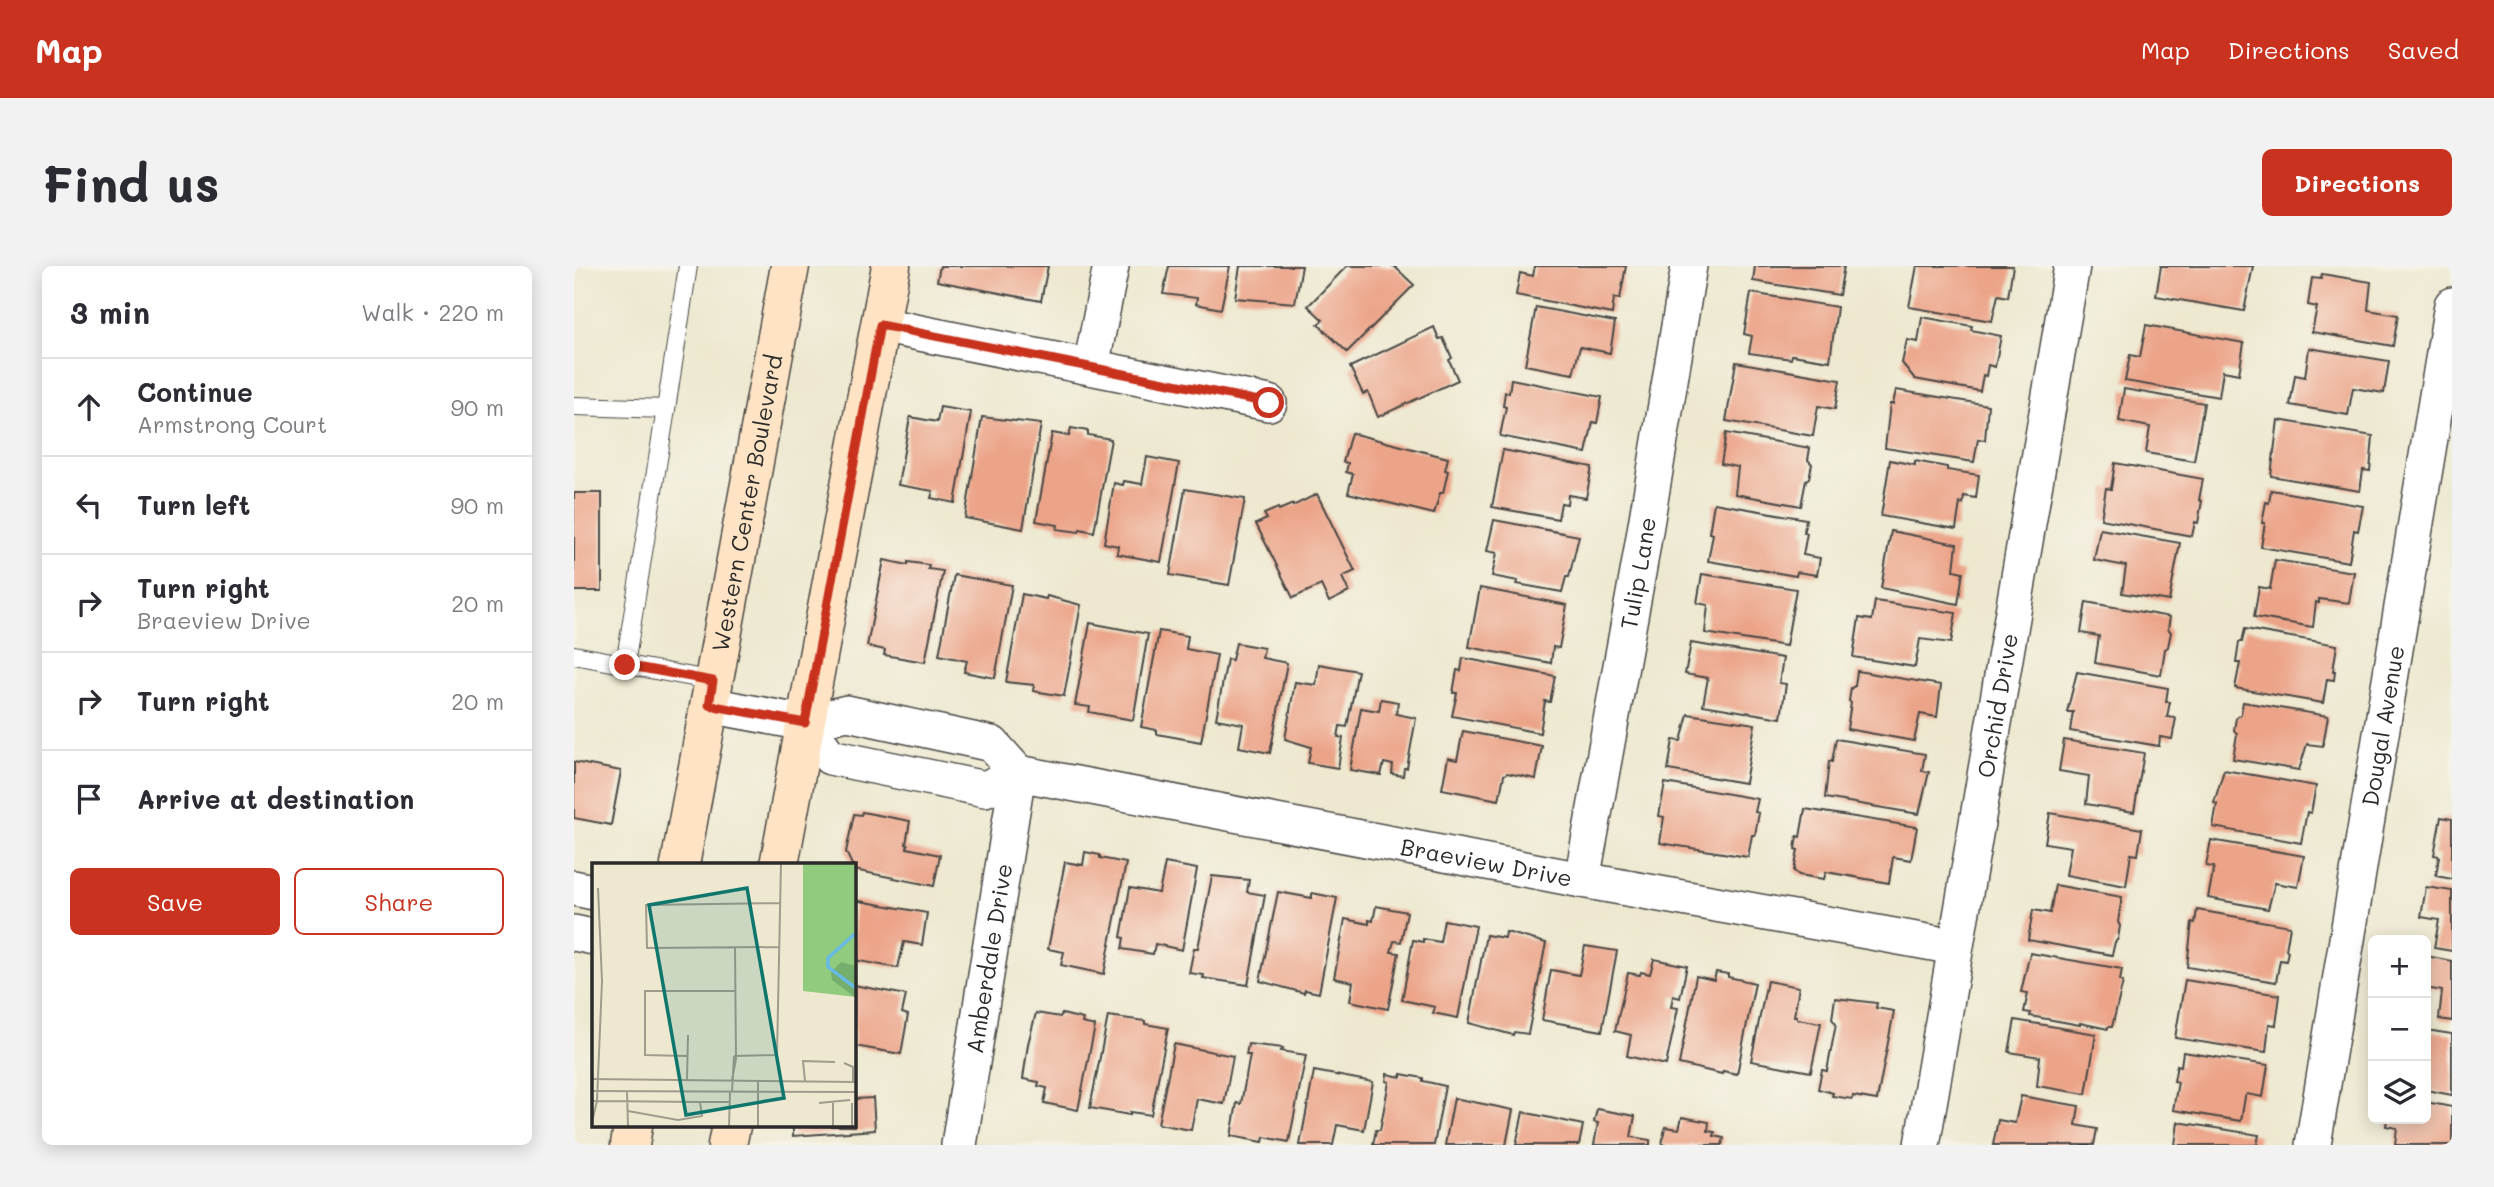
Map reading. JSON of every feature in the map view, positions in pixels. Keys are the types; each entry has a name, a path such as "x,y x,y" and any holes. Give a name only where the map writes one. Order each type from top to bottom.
{"main road":[{"name":"Western Center Boulevard","path":"680,863 790,266"},
{"path":"779,863 891,266"}],"street":[{"path":"1091,367 1111,266"},
{"name":"Tulip Lane","path":"1581,880 1639,566 1689,266"},
{"name":"Orchid Drive","path":"1923,1145 2072,266"},
{"name":"Dougal Avenue","path":"2313,1145 2452,305"},
{"path":"880,325 1269,403"},
{"path":"711,693 805,723 847,713 992,744 1018,773 985,789 830,757 805,723"},
{"name":"Braeview Drive","path":"1018,773 1581,880 1955,947"},
{"name":"Amberdale Drive","path":"959,1145 1018,773"},
{"path":"574,888 592,892"},
{"path":"574,933 592,937"}],"lane":[{"path":"625,665 688,266"},
{"path":"574,406 666,409"},
{"path":"574,655 625,665 711,693"}],"building":[{"path":"940,266 1048,266 1041,301 937,281"},
{"path":"1169,266 1230,266 1221,309 1196,304 1197,298 1163,294"},
{"path":"1240,266 1302,266 1295,303 1235,298"},
{"path":"1347,266 1394,266 1414,285 1347,352 1318,324 1323,320 1308,306"},
{"path":"1535,266 1626,266 1620,299 1614,298 1612,314 1516,295 1520,273 1533,276"},
{"path":"1755,266 1844,266 1839,295 1753,281"},
{"path":"1917,266 2013,266 2008,297 1998,295 1992,321 1909,307"},
{"path":"2161,266 2253,266 2244,311 2156,296"},
{"path":"2322,274 2371,282 2368,310 2398,315 2393,346 2312,332 2317,307 2308,305 2312,278 2321,279"},
{"path":"1751,293 1837,307 1830,361 1792,355 1791,359 1749,353 1752,336 1744,334"},
{"path":"1536,307 1615,322 1610,353 1580,347 1573,374 1525,365"},
{"path":"1922,317 1972,326 1971,330 2001,336 1995,367 1988,365 1980,391 1915,379 1902,363 1907,340 1918,342"},
{"path":"2146,325 2244,343 2239,374 2223,371 2219,397 2125,381 2130,355 2140,357"},
{"path":"1434,327 1439,339 1443,338 1458,380 1378,417 1368,392 1363,394 1350,367"},
{"path":"2309,348 2389,361 2384,393 2353,388 2348,415 2290,405 2295,375 2305,377"},
{"path":"1736,362 1840,380 1835,409 1818,406 1813,436 1726,421"},
{"path":"1511,379 1602,397 1597,423 1593,422 1586,453 1500,436 1506,407 1503,406 1505,392 1509,393"},
{"path":"2124,389 2204,403 2194,461 2146,453 2150,427 2119,421"},
{"path":"1896,390 1988,405 1985,440 1978,439 1974,462 1885,448 1890,404 1893,404"},
{"path":"940,407 971,412 955,503 931,498 933,491 898,485 910,417 937,422"},
{"path":"982,417 1041,424 1023,529 965,518"},
{"path":"2278,420 2373,436 2370,471 2363,470 2360,491 2271,476"},
{"path":"1071,428 1088,431 1088,435 1111,439 1094,532 1057,529 1058,525 1036,521 1052,433 1069,436"},
{"path":"1351,433 1448,458 1443,493 1440,493 1434,514 1348,493 1353,474 1346,472 1348,463 1343,462"},
{"path":"1726,433 1810,448 1808,460 1812,464 1801,506 1735,494 1738,467 1721,464"},
{"path":"1503,450 1592,467 1586,498 1568,495 1567,504 1561,503 1558,519 1492,507"},
{"path":"1147,457 1179,463 1161,562 1117,554 1118,546 1104,543 1114,483 1123,485 1124,481 1142,484"},
{"path":"1890,460 1915,465 1915,461 1979,475 1976,498 1964,496 1963,504 1960,503 1956,529 1881,516"},
{"path":"2115,463 2203,479 2198,523 2195,522 2192,536 2101,519 2106,488 2111,489"},
{"path":"1185,489 1245,499 1229,585 1170,575"},
{"path":"2271,490 2363,506 2358,531 2354,530 2349,562 2261,547 2265,523 2262,523"},
{"path":"574,493 602,493 602,591 574,591"},
{"path":"1317,494 1355,571 1342,577 1349,592 1329,602 1321,585 1293,598 1256,524 1267,519 1264,514 1293,506"},
{"path":"1714,503 1806,519 1804,532 1807,533 1803,555 1820,558 1817,575 1797,572 1796,576 1708,561 1713,534 1709,533"},
{"path":"1494,520 1579,536 1569,577 1566,577 1562,592 1517,584 1518,581 1492,576 1497,553 1487,551"},
{"path":"2100,529 2180,543 2169,601 2122,593 2126,566 2094,560"},
{"path":"1891,531 1957,544 1954,570 1963,572 1958,604 1881,588"},
{"path":"884,560 908,565 908,562 929,565 928,569 943,571 925,662 884,655 885,650 867,646"},
{"path":"2275,560 2354,572 2349,603 2319,599 2319,603 2316,602 2313,627 2254,617 2259,587 2270,589"},
{"path":"1702,574 1796,589 1786,646 1705,633 1708,605 1697,603"},
{"path":"954,575 1012,585 995,678 964,672 967,661 939,655"},
{"path":"1480,588 1567,605 1559,648 1553,647 1551,663 1469,647"},
{"path":"1022,594 1046,599 1047,596 1081,605 1064,696 1033,691 1034,685 1006,682"},
{"path":"1875,601 1956,613 1951,643 1920,639 1915,667 1853,657 1859,618 1872,620"},
{"path":"2086,602 2170,617 2168,629 2171,632 2161,675 2095,663 2099,636 2081,633"},
{"path":"1090,623 1148,634 1133,720 1089,712 1090,707 1075,705"},
{"path":"2245,629 2337,645 2334,680 2327,679 2323,703 2235,688 2240,663 2236,663 2239,642 2242,642"},
{"path":"1159,631 1188,636 1186,649 1217,655 1201,742 1157,734 1157,730 1141,727"},
{"path":"1236,643 1264,648 1262,658 1287,663 1270,753 1239,747 1243,724 1216,719 1227,659 1232,660"},
{"path":"1691,643 1783,658 1779,683 1786,684 1781,718 1703,705 1708,678 1685,674"},
{"path":"1463,658 1555,676 1550,702 1545,701 1540,733 1452,716 1457,693 1453,693 1457,670 1461,671"},
{"path":"1319,664 1358,671 1347,727 1340,726 1338,737 1343,738 1338,768 1308,763 1311,747 1285,739 1295,682 1316,685"},
{"path":"1857,671 1941,685 1937,717 1920,714 1914,741 1847,729 1851,688 1855,686"},
{"path":"2077,672 2168,688 2166,702 2170,702 2167,717 2176,718 2172,739 2160,737 2159,746 2070,731 2073,712 2067,712"},
{"path":"1381,699 1398,702 1396,714 1416,718 1407,768 1404,768 1403,776 1392,774 1393,765 1384,763 1381,775 1350,770 1361,708 1379,711"},
{"path":"2243,702 2328,716 2323,746 2307,744 2299,770 2233,759 2237,734 2234,730 2236,718 2241,714"},
{"path":"1688,714 1755,724 1745,783 1668,770 1673,740 1681,741"},
{"path":"1463,731 1542,746 1536,779 1507,773 1504,775 1499,800 1442,789 1448,758 1457,760"},
{"path":"1836,739 1925,754 1922,771 1929,772 1919,814 1825,798 1829,761 1832,762"},
{"path":"2064,740 2144,753 2134,812 2086,804 2089,776 2059,771"},
{"path":"574,762 621,771 611,825 574,818"},
{"path":"2224,770 2316,786 2301,843 2213,827 2217,804 2214,803"},
{"path":"1665,783 1758,799 1755,812 1759,813 1748,857 1660,843 1664,817 1659,816"},
{"path":"1805,809 1917,827 1911,860 1893,857 1889,883 1826,872 1824,879 1799,875 1794,871 1798,850 1795,849"},
{"path":"862,812 910,821 907,848 940,855 934,886 856,870 856,863 851,863 846,852 854,814 861,815"},
{"path":"2050,813 2142,829 2138,855 2131,854 2126,886 2066,875 2071,847 2045,843"},
{"path":"2441,817 2452,819 2452,879 2436,876 2439,856 2434,855"},
{"path":"2211,840 2304,856 2298,887 2275,883 2268,909 2208,898 2214,867 2206,866"},
{"path":"1085,852 1126,863 1104,974 1061,965 1064,952 1048,949 1065,862 1083,865"},
{"path":"1165,863 1197,869 1182,950 1155,944 1153,954 1122,949 1124,938 1121,937 1130,888 1159,893"},
{"path":"1212,876 1249,880 1247,892 1265,895 1248,985 1203,978 1204,975 1189,973 1194,948 1198,948"},
{"path":"2055,885 2122,897 2118,939 2112,955 2028,940 2033,910 2050,913"},
{"path":"2426,887 2452,891 2452,951 2434,948 2439,920 2421,917"},
{"path":"1278,892 1312,898 1312,893 1337,898 1319,993 1305,990 1304,993 1260,981"},
{"path":"856,900 927,913 922,945 904,942 898,968 856,960"},
{"path":"1376,906 1407,912 1401,942 1394,941 1391,952 1399,953 1388,1009 1350,1001 1353,982 1334,978 1345,919 1369,924 1369,920 1373,921"},
{"path":"2197,910 2290,926 2286,961 2280,960 2276,982 2187,967 2192,922 2195,923"},
{"path":"1444,920 1476,926 1458,1018 1433,1013 1435,1007 1402,1000 1413,940 1440,942"},
{"path":"1506,932 1546,943 1528,1034 1514,1032 1513,1035 1469,1023 1486,935 1505,938"},
{"path":"1585,946 1617,951 1602,1031 1542,1020 1551,970 1579,975"},
{"path":"2030,953 2122,969 2120,981 2123,982 2112,1027 2108,1029 2080,1025 2030,1016 2031,1013 2024,1012 2028,993 2021,992"},
{"path":"2431,957 2452,961 2452,1021 2439,1019 2442,991 2431,989"},
{"path":"1654,959 1687,966 1680,998 1673,996 1671,1007 1678,1008 1666,1065 1627,1056 1631,1035 1615,1031 1628,973 1650,974"},
{"path":"1716,972 1755,983 1737,1074 1723,1071 1722,1074 1679,1064 1696,976 1714,980"},
{"path":"2185,980 2280,995 2276,1025 2269,1024 2266,1052 2175,1038"},
{"path":"1767,981 1799,987 1794,1016 1797,1016 1797,1019 1821,1023 1811,1072 1751,1061"},
{"path":"856,985 906,995 902,1013 908,1015 901,1054 856,1046"},
{"path":"1835,998 1877,1003 1876,1008 1894,1011 1877,1100 1832,1096 1833,1093 1818,1089 1822,1070 1827,1071 1836,1024 1832,1019"},
{"path":"1036,1013 1060,1017 1062,1014 1083,1019 1082,1023 1095,1026 1078,1110 1044,1103 1047,1088 1038,1086 1039,1082 1023,1079"},
{"path":"1108,1016 1145,1021 1145,1024 1168,1028 1151,1115 1130,1112 1130,1115 1090,1108"},
{"path":"2015,1020 2096,1034 2086,1094 2037,1086 2040,1057 2009,1052"},
{"path":"2431,1031 2452,1034 2452,1095 2431,1091"},
{"path":"1174,1044 1233,1056 1224,1104 1197,1099 1191,1130 1158,1124"},
{"path":"1248,1044 1283,1048 1281,1051 1306,1055 1289,1142 1264,1137 1263,1142 1231,1136 1237,1103 1241,1104 1250,1055 1246,1055"},
{"path":"2183,1052 2268,1065 2263,1097 2247,1094 2241,1121 2173,1110 2178,1082 2174,1081 2177,1065 2181,1066"},
{"path":"1314,1071 1373,1082 1364,1130 1337,1125 1333,1145 1300,1145"},
{"path":"1387,1074 1423,1078 1423,1081 1445,1086 1434,1145 1373,1145 1376,1130 1380,1130 1389,1082 1386,1081"},
{"path":"2021,1096 2079,1106 2076,1125 2097,1129 2094,1145 1993,1145 1998,1120 2015,1123"},
{"path":"873,1098 875,1130 793,1136 793,1128 856,1128 856,1099"},
{"path":"1454,1098 1513,1110 1506,1145 1445,1145"},
{"path":"2431,1103 2452,1107 2452,1145 2395,1145 2397,1128 2386,1126 2431,1124"},
{"path":"1597,1109 1635,1116 1631,1137 1650,1140 1650,1145 1594,1145 1598,1123 1594,1122"},
{"path":"1523,1112 1583,1125 1579,1145 1516,1145"},
{"path":"1682,1117 1709,1122 1708,1131 1715,1132 1714,1136 1724,1138 1722,1145 1662,1145 1665,1127 1679,1129"},
{"path":"2178,1122 2259,1135 2257,1145 2175,1145"}],"route":[{"path":"625,665 713,681 709,705 805,723 880,325 1269,403"}]}
